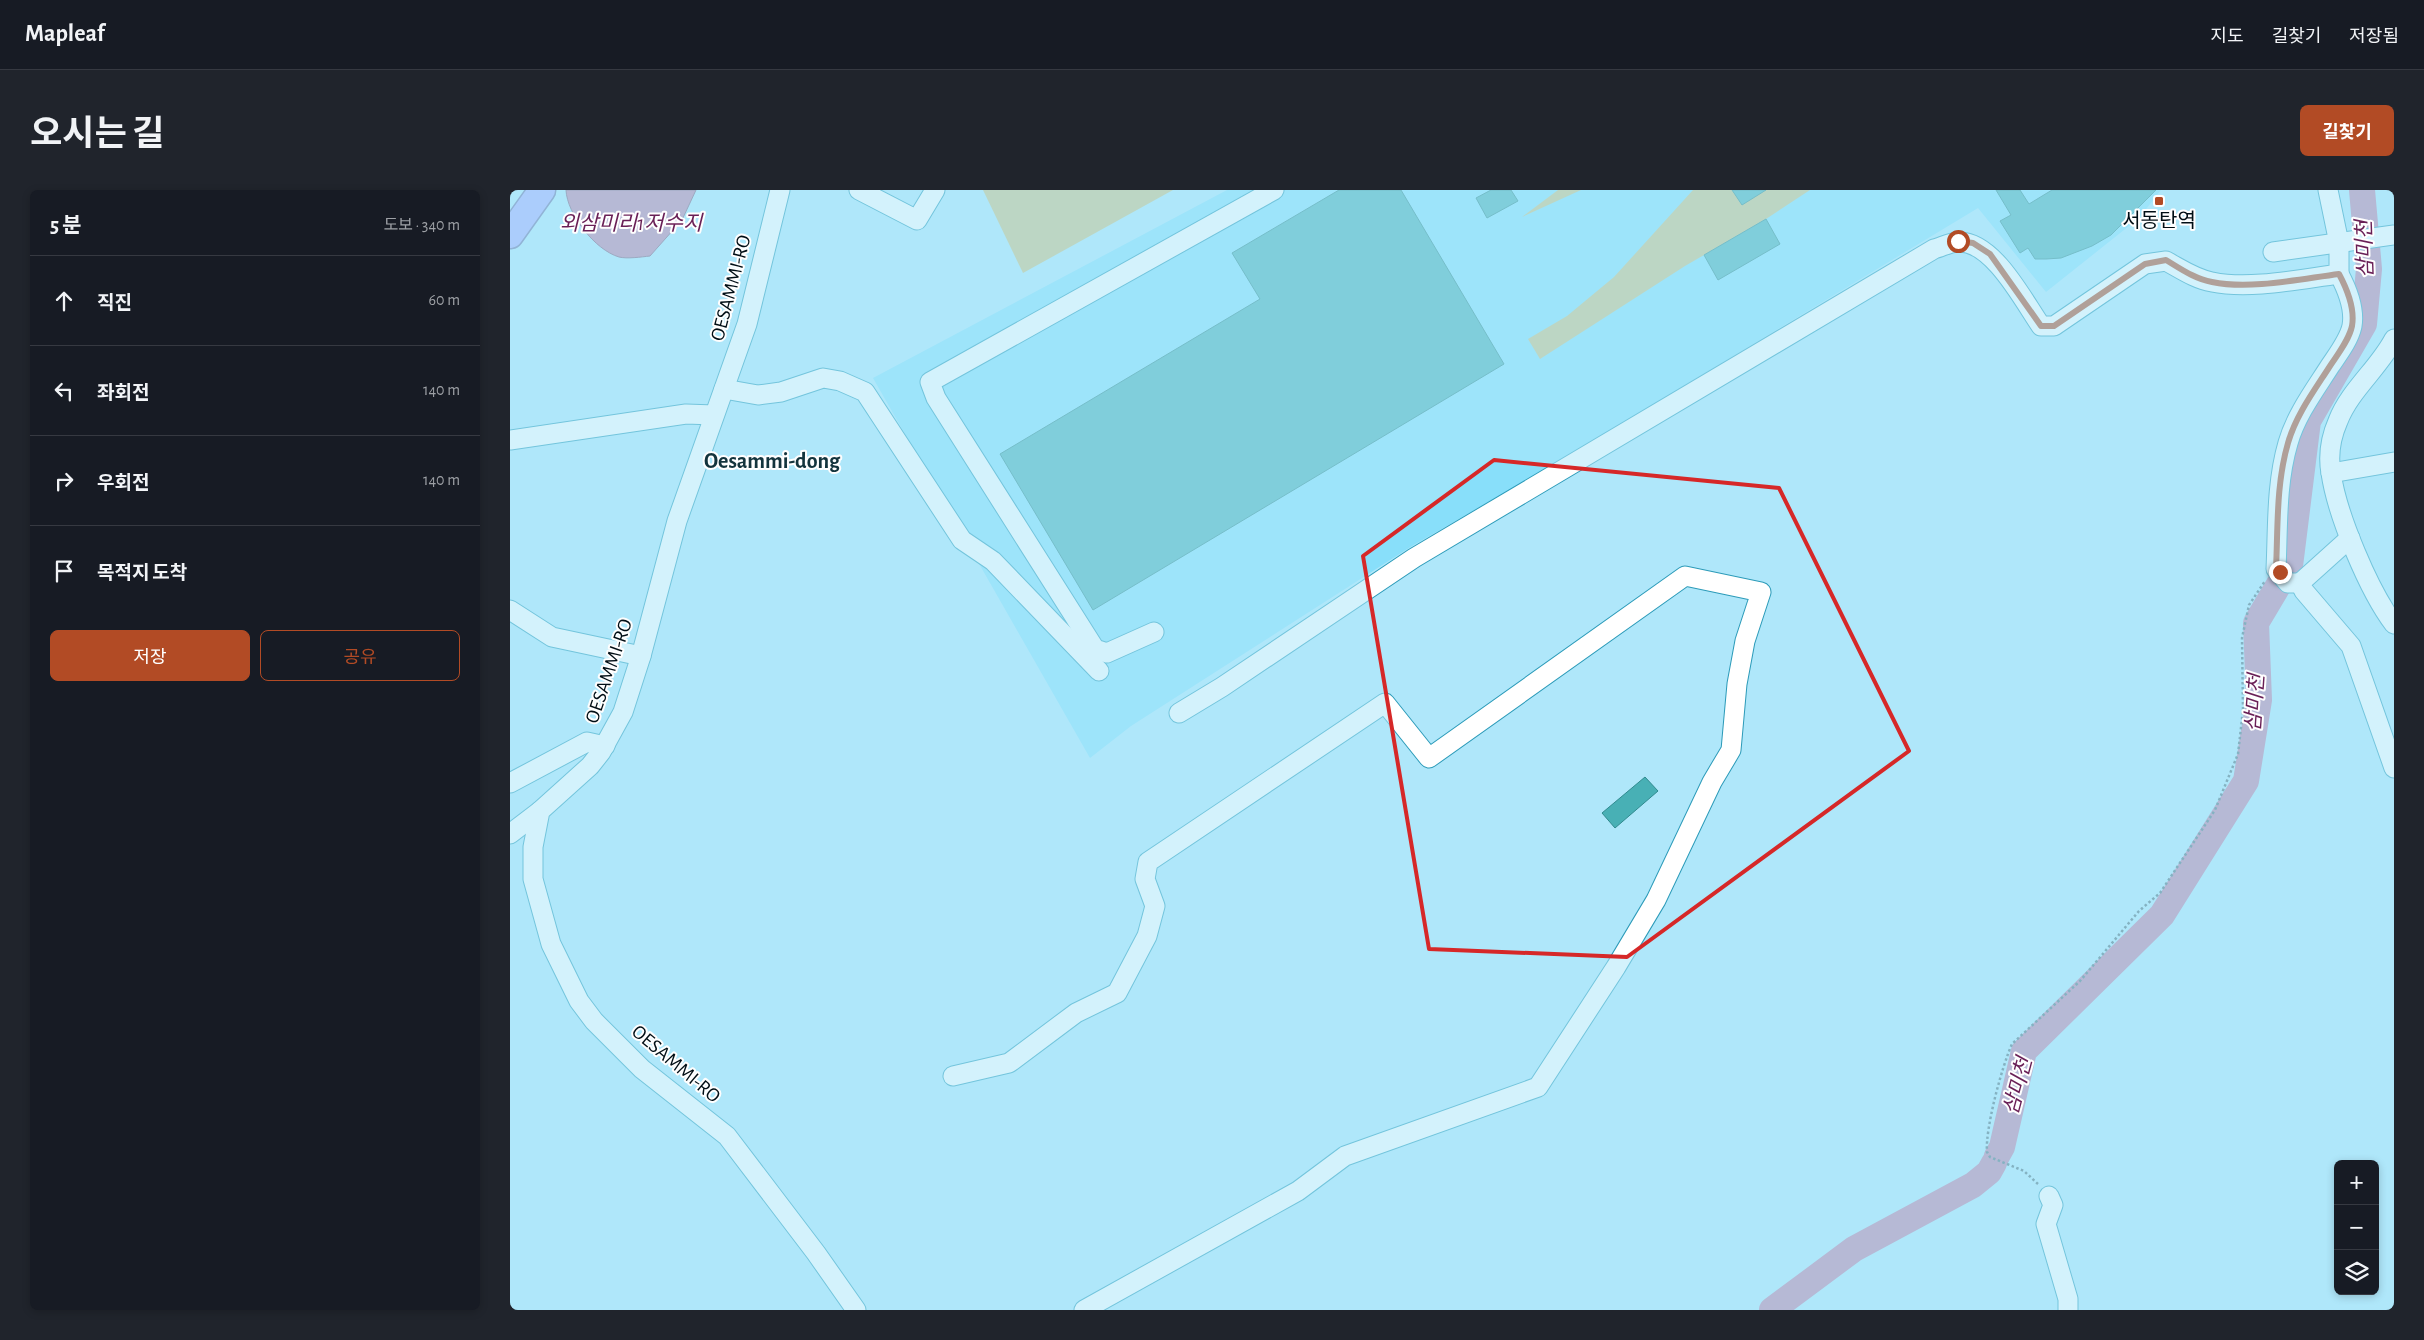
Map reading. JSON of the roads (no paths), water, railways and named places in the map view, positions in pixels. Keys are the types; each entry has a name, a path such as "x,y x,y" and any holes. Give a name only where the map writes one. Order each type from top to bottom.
{"highway":[{"path":"510,211 525,190"},
{"path":"510,235 542,190"}],"street":[{"name":"OESAMMI-RO","path":"780,190 747,324 677,521 641,656 623,712 605,746 590,766 540,812 533,847 533,879 551,944 579,1001 594,1022 616,1045 727,1136 816,1252 856,1310"},
{"path":"859,190 917,220 935,190"},
{"path":"1154,632 1107,653 1095,649 936,398 930,382 1274,190"},
{"path":"2328,190 2344,242 2339,274 2345,285 2352,310 2352,326 2342,347 2301,410 2288,442 2282,468 2278,506 2286,577 2304,591 2351,646 2394,768"},
{"path":"2273,252 2394,235"},
{"path":"1179,713 1222,687 1414,558 1934,249 1958,241 1973,243 1990,254 2041,326 2054,326 2145,264 2166,260 2190,275 2211,282 2237,285 2339,274"},
{"path":"2394,339 2386,354 2355,393 2338,420 2330,446 2331,473 2350,538 2381,608 2394,624"},
{"path":"724,389 758,395 782,392 824,378 840,381 865,392 962,540 993,561 1099,671"},
{"path":"510,440 686,414 714,415"},
{"path":"2331,473 2394,462"},
{"path":"2286,577 2350,538"},
{"path":"953,1076 1009,1063 1076,1013 1117,993 1147,936 1156,906 1146,879 1148,862 1385,703 1429,758 1685,576 1761,592 1745,641 1737,684 1731,750 1712,782 1656,900 1616,967 1538,1088 1345,1156 1298,1191 1084,1310"},
{"path":"510,610 552,637 641,656"},
{"path":"510,783 587,742 605,746"},
{"path":"510,834 540,812"},
{"path":"2049,1196 2053,1205 2046,1224 2068,1299 2068,1310"}],"water":[{"name":"외삼미리1저수지","path":"566,190 696,190 682,220 650,256 626,258 619,257 601,247 584,230 571,210"}],"waterway":[{"name":"삼미천","path":"1997,1156 2002,1147 2024,1051 2162,915 2246,781 2259,700 2256,623 2290,566 2308,421 2364,324 2369,269 2362,190"},
{"name":"삼미천","path":"1772,1310 1854,1249 1973,1185 1989,1172 1994,1163"}],"place":[{"name":"서동탄역","path":"2159,201"}],"district":[{"name":"Oesammi-dong","path":"772,461"}]}
